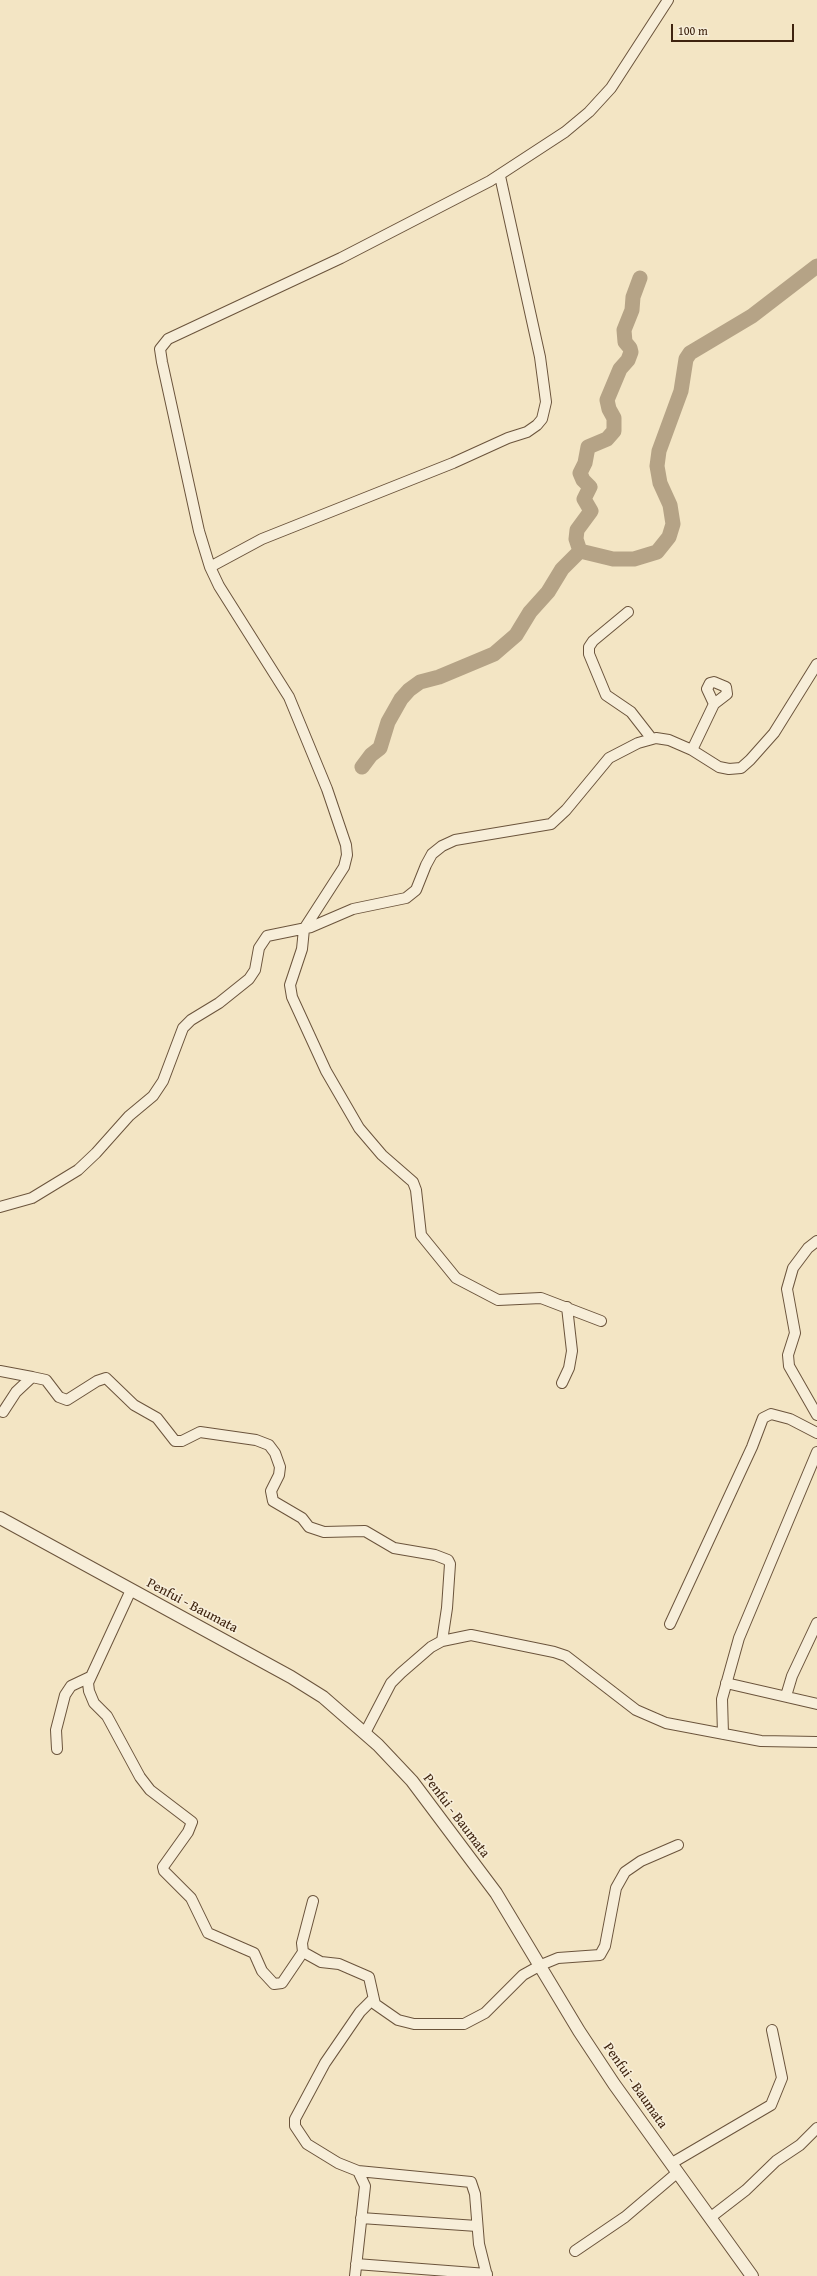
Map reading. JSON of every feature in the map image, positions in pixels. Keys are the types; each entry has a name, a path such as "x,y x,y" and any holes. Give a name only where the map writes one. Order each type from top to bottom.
{"street":[{"path":"601,1320 567,1307 534,1297 504,1301 494,1299 456,1278 423,1238 418,1227 414,1185 382,1155 359,1128 326,1072 292,997 290,982 302,949 304,929 344,867 347,855 346,845 327,790 289,697 219,586 210,567 199,531 160,349 163,343 219,314 341,258 500,176 565,132 589,112 616,81 668,0"},
{"path":"210,567 262,539 453,463 508,438 527,432 533,429 542,419 546,402 540,357 500,176"},
{"path":"628,612 593,641 589,647 589,654 606,695 631,712 652,739"},
{"path":"0,1207 32,1198 89,1161 129,1116 156,1092 166,1074 180,1035 187,1023 219,1003 252,976 258,952 264,939 272,934 304,929 354,909 397,901 411,896 416,890 432,854 442,846 454,840 551,824 566,810 609,758 628,747 652,739 669,740 692,750 724,768 735,769 745,765 774,733 817,664"},
{"path":"692,750 714,704"},
{"path":"817,1241 808,1248 793,1268 787,1289 795,1333 788,1356 789,1366 817,1415"},
{"path":"562,1383 569,1368 572,1351 567,1307"},
{"path":"0,1371 46,1380 59,1397 67,1400 74,1398 97,1381 106,1378 134,1405 157,1418 175,1441 182,1441 200,1432 256,1440 268,1445 275,1453 280,1467 279,1475 271,1491 273,1501 302,1518 309,1527 324,1532 365,1531 394,1548 446,1559 449,1562 450,1568 446,1621 442,1641"},
{"path":"3,1412 16,1392 32,1377"},
{"path":"670,1624 752,1447 763,1418 771,1414 790,1419 817,1433"},
{"path":"723,1734 722,1699 739,1638 817,1452"},
{"name":"Penfui - Baumata","path":"1,1521 291,1677 323,1697 366,1733 412,1781 496,1893 541,1965 579,2032 752,2276"},
{"path":"130,1590 90,1677 88,1683 89,1691 94,1702 107,1716 140,1777 150,1790 192,1822 188,1832 163,1867 167,1874 191,1898 206,1931 212,1937 254,1953 262,1971 274,1984 282,1983 303,1952 302,1943 313,1901"},
{"path":"786,1696 792,1676 817,1623"},
{"path":"366,1733 391,1683 431,1647 442,1641 479,1636 517,1646 554,1652 572,1660 605,1688 641,1713 666,1723 761,1741 817,1742"},
{"path":"58,1749 56,1730 65,1695 71,1686 90,1677"},
{"path":"726,1682 817,1704"},
{"path":"303,1952 321,1962 339,1964 369,1978 372,1986 373,1999 379,2008 398,2020 414,2024 464,2024 485,2014 523,1975 541,1965 558,1958 600,1955 607,1939 616,1888 625,1872 641,1861 678,1845"},
{"path":"356,2264 487,2275 482,2262 477,2226 475,2194 471,2182 358,2171 338,2162 307,2144 294,2126 295,2118 325,2063 360,2012 373,1999"},
{"path":"574,2251 625,2217 675,2167 771,2105 782,2078 772,2030"},
{"path":"711,2217 746,2190 776,2161 800,2145 817,2128"},
{"path":"355,2276 365,2186 358,2171"},
{"path":"361,2218 477,2226"}],"waterway":[{"path":"362,767 371,755 380,748 388,722 401,699 409,690 420,682 439,677 494,654 516,635 530,612 548,592 562,569 580,551 613,559 634,559 657,552 669,537 673,524 670,505 660,483 657,466 659,451 681,391 686,359 690,353 752,316 817,266"},
{"path":"580,551 576,539 577,530 591,511 584,499 590,487 583,480 580,473 585,463 588,447 607,439 614,431 614,418 609,409 607,400 620,369 628,360 631,352 630,348 625,342 624,330 632,310 633,297 640,278"}]}
